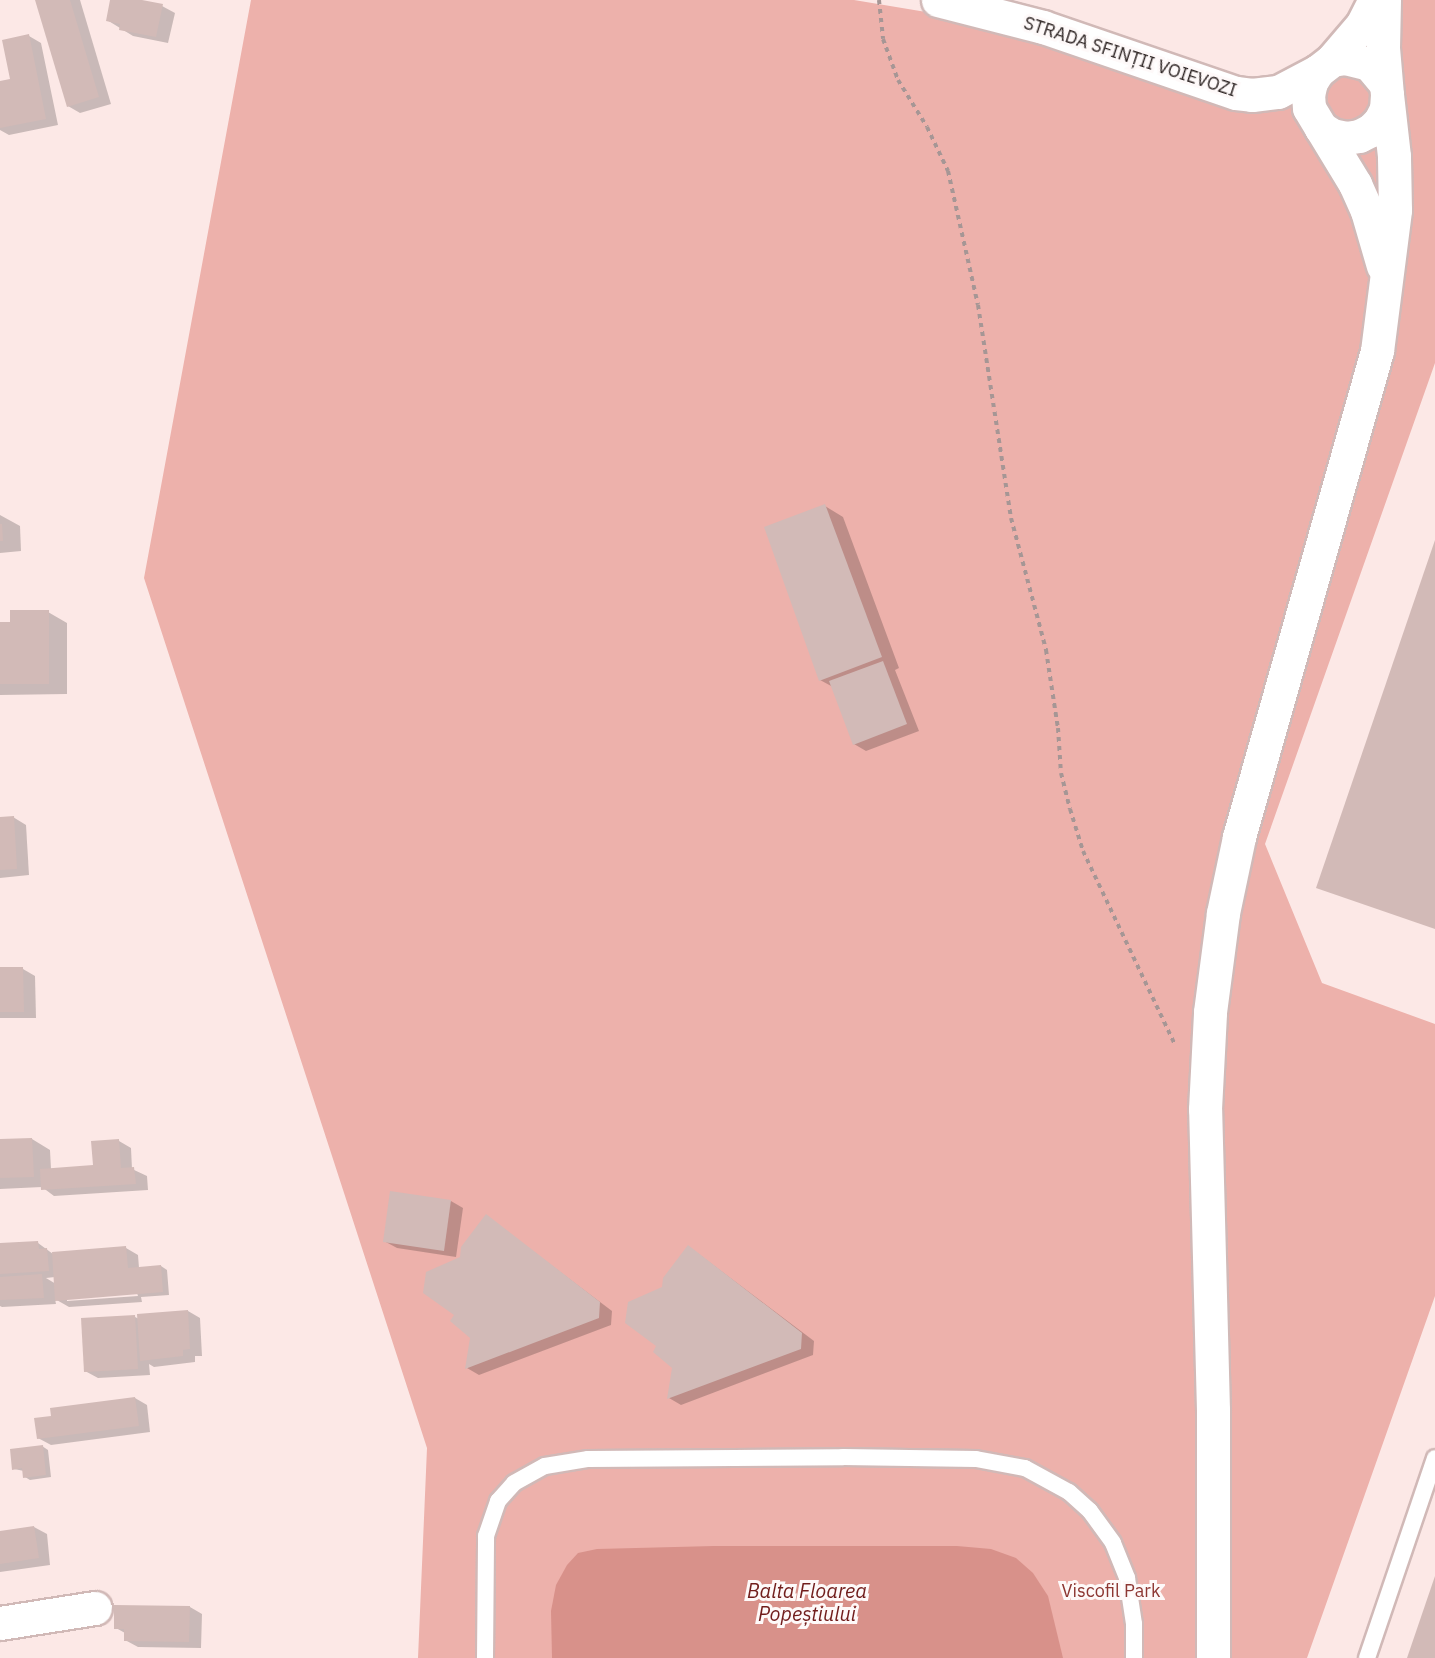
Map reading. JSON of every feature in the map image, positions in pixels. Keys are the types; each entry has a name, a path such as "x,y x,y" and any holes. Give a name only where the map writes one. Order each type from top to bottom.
{"street":[{"name":"STRADA SFINȚII VOIEVOZI","path":"938,0 1043,27 1236,93 1252,95 1278,92 1325,66 1362,25 1376,0"},
{"path":"1236,93 1318,124 1332,135 1346,138 1365,133 1380,121 1386,109 1384,0"},
{"path":"1213,1658 1212,1398 1205,1109 1210,1012 1215,971 1223,913 1239,837 1366,397 1377,351 1388,282 1395,210 1394,156 1386,89 1369,64 1345,58 1325,66 1311,82 1308,95 1309,108 1355,184 1373,230 1388,282"},
{"path":"0,1623 95,1608"}],"lane":[{"path":"485,1658 486,1536 498,1501 514,1483 545,1466 588,1459 843,1457 986,1461 1025,1468 1069,1492 1090,1511 1113,1543 1127,1578 1134,1624 1134,1658"},
{"path":"1367,1658 1435,1458"}],"path":[{"path":"879,0 883,39 898,80 927,127 948,171 978,305 1011,518 1048,661 1058,728 1061,772 1070,809 1083,851 1175,1045"}],"green space":[{"name":"Viscofil Park","path":"251,0 854,0 926,12 1052,46 1267,82 1312,63 1364,0 1435,0 1435,363 1265,844 1322,983 1435,1024 1435,1296 1307,1658 418,1658 427,1448 144,578"}],"water":[{"name":"Balta Floarea Popeștiului","path":"714,1546 957,1546 991,1549 1016,1558 1033,1573 1048,1596 1063,1658 552,1658 551,1611 556,1585 567,1565 578,1553 597,1549"}],"building":[{"path":"35,0 70,0 99,97 67,107"},
{"path":"110,0 142,0 163,4 156,37 119,30 120,24 106,21"},
{"path":"29,34 46,119 0,128 0,81 10,79 2,40"},
{"path":"825,504 882,657 819,681 764,527"},
{"path":"0,524 2,524 3,541 0,541"},
{"path":"1435,540 1435,929 1316,888"},
{"path":"10,610 49,610 49,684 0,684 0,622 10,622"},
{"path":"883,661 907,724 853,745 829,681"},
{"path":"14,816 17,869 0,870 0,817"},
{"path":"0,967 23,967 24,1012 0,1012"},
{"path":"32,1138 34,1177 0,1178 0,1139"},
{"path":"119,1139 121,1168 134,1167 136,1184 41,1190 40,1169 93,1165 91,1141"},
{"path":"390,1191 451,1200 444,1251 383,1242"},
{"path":"486,1214 600,1302 599,1318 465,1369 470,1338 450,1321 454,1315 423,1293 426,1272 460,1257 461,1247"},
{"path":"38,1241 39,1249 47,1248 49,1271 0,1274 0,1243"},
{"path":"688,1245 802,1333 801,1349 667,1399 672,1368 653,1352 656,1346 625,1323 628,1302 662,1287 663,1278"},
{"path":"126,1246 128,1268 161,1265 163,1292 55,1301 52,1252"},
{"path":"42,1274 44,1298 0,1300 0,1277"},
{"path":"188,1310 190,1349 183,1350 183,1356 140,1361 137,1314"},
{"path":"135,1315 138,1369 84,1372 81,1318"},
{"path":"135,1397 139,1426 37,1439 34,1418 51,1416 50,1408"},
{"path":"43,1445 46,1475 23,1478 22,1468 12,1470 10,1449"},
{"path":"34,1526 39,1558 0,1564 0,1531"},
{"path":"1435,1576 1435,1658 1407,1658"},
{"path":"114,1605 190,1606 189,1642 124,1641 124,1629 114,1629"}]}
